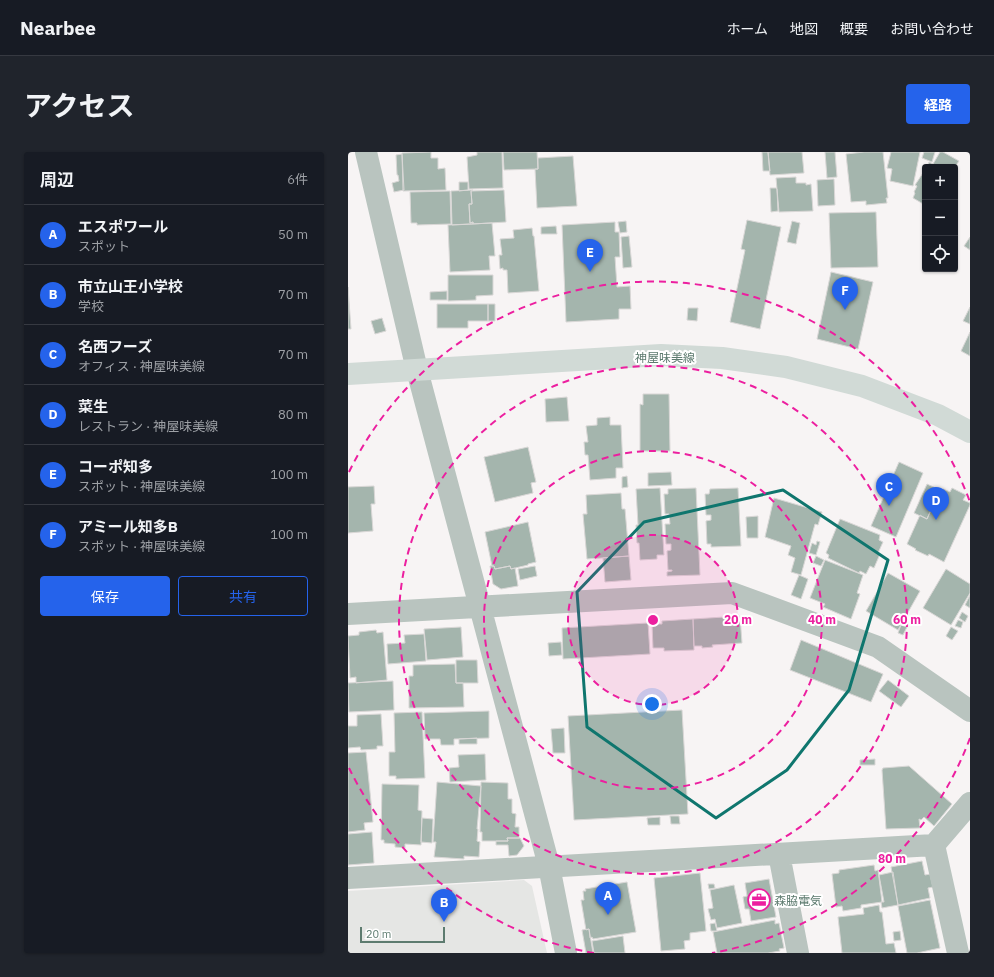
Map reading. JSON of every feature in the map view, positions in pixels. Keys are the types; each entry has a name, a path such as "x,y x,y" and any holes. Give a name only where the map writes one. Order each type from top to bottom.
{"main road":[{"name":"神屋味美線","path":"348,374 660,355 722,358 786,367 862,386 938,416 970,432"}],"street":[{"path":"366,152 417,370 549,866 566,953"},
{"path":"348,614 732,594 878,648 970,711"},
{"path":"348,878 934,845 970,803"},
{"path":"934,845 958,953"},
{"path":"779,854 798,953"}],"highlighted area":[{"path":"783,490 888,560 849,690 787,770 716,818 587,727 577,592 644,522"}],"shaded area":[{"path":"524,880 532,886 547,953 348,953 348,891"}],"building":[{"path":"431,152 431,158 438,158 438,169 445,168 446,190 403,191 402,153"},
{"path":"477,152 502,152 503,188 469,189 467,157 477,155"},
{"path":"503,152 537,152 538,169 504,170"},
{"path":"762,152 768,152 770,171 763,171"},
{"path":"768,152 802,152 804,173 770,175"},
{"path":"825,152 835,152 837,177 827,178"},
{"path":"883,152 888,198 886,198 887,203 866,205 866,201 851,202 846,154"},
{"path":"891,152 920,152 913,186 890,181 892,169 887,168"},
{"path":"924,152 935,152 932,162 922,158"},
{"path":"940,152 943,152 959,161 957,164 933,164"},
{"path":"402,154 404,190 394,192 392,183 399,181 397,175 396,155"},
{"path":"573,156 577,206 537,208 535,169 538,169 538,158"},
{"path":"922,174 922,203 913,198 917,186 915,185"},
{"path":"796,177 796,183 806,183 806,185 811,184 813,211 779,212 776,178"},
{"path":"834,179 835,205 818,206 817,180"},
{"path":"459,182 468,182 468,190 459,191"},
{"path":"770,188 777,189 778,211 771,212"},
{"path":"473,190 471,191 472,204 469,204 470,223 473,222 473,224 452,225 451,191"},
{"path":"504,190 506,222 470,223 469,204 472,204 471,191"},
{"path":"450,191 451,224 417,225 417,223 411,223 410,192"},
{"path":"876,212 878,267 831,268 829,213"},
{"path":"747,220 781,227 760,329 730,322 745,250 741,249"},
{"path":"626,221 627,232 620,233 618,222"},
{"path":"792,221 800,223 796,244 787,242"},
{"path":"615,222 615,232 619,232 620,257 615,257 617,287 630,286 631,309 619,309 619,319 566,322 562,225"},
{"path":"492,223 495,256 489,256 490,270 450,272 448,225"},
{"path":"556,226 557,234 541,234 541,227"},
{"path":"532,228 539,291 508,293 507,270 503,270 503,268 500,269 499,255 502,255 500,239 514,238 513,230"},
{"path":"629,236 632,267 623,268 621,237"},
{"path":"970,237 970,250 964,246"},
{"path":"831,272 873,282 858,349 817,339"},
{"path":"448,275 493,275 493,295 476,296 476,300 448,301"},
{"path":"348,287 351,329 348,329"},
{"path":"447,291 447,300 430,300 430,292"},
{"path":"437,304 488,304 488,321 468,321 468,328 437,328"},
{"path":"488,304 495,304 495,321 488,321"},
{"path":"970,307 970,324 963,321"},
{"path":"688,308 698,308 697,321 687,320"},
{"path":"382,318 386,331 375,334 371,321"},
{"path":"970,332 970,356 961,351"},
{"path":"643,394 669,394 670,451 640,451 640,404 643,405"},
{"path":"567,397 569,421 546,422 545,399"},
{"path":"610,417 610,425 621,425 623,468 616,468 616,478 590,480 588,455 585,455 584,442 588,442 586,426 597,425 597,418"},
{"path":"528,447 536,482 531,483 533,493 495,502 484,457"},
{"path":"899,462 923,473 896,537 871,526"},
{"path":"671,472 672,485 648,486 648,473"},
{"path":"627,476 628,487 622,488 622,477"},
{"path":"927,484 942,491 940,495 938,494 927,519 914,513"},
{"path":"374,486 375,504 371,504 373,531 348,533 348,487"},
{"path":"660,488 664,555 657,555 657,559 640,560 639,543 637,543 636,525 638,525 636,489"},
{"path":"696,488 700,575 667,576 667,572 672,570 668,570 667,551 671,550 671,544 666,544 665,524 670,524 669,514 665,514 664,494 668,494 668,489"},
{"path":"738,488 741,546 711,547 711,544 707,544 706,521 711,520 711,515 706,515 705,494 709,494 710,489"},
{"path":"952,488 966,495 963,500 970,503 970,505 944,562 929,554 928,556 915,550 916,549 907,544 920,515 927,519 938,494 940,495 943,489 950,492"},
{"path":"621,493 622,509 625,509 629,556 587,559 583,514 587,514 586,495"},
{"path":"774,498 822,512 818,525 815,524 801,575 791,572 795,558 788,555 791,546 765,537"},
{"path":"758,516 758,538 747,538 746,517"},
{"path":"840,519 880,535 879,540 883,542 878,553 880,554 874,568 870,566 866,574 860,571 859,573 828,558 829,555 826,553"},
{"path":"528,522 536,562 511,569 510,566 495,569 494,566 492,566 485,532"},
{"path":"817,541 820,542 816,555 809,553 812,543 816,545"},
{"path":"629,556 631,580 605,582 603,558"},
{"path":"816,556 824,560 821,566 813,563"},
{"path":"825,560 863,575 857,593 860,594 851,619 823,607 825,604 810,598"},
{"path":"490,566 494,566 495,569 510,566 511,569 515,568 518,586 501,589 493,584"},
{"path":"535,566 537,576 520,580 518,569"},
{"path":"946,569 970,584 970,593 951,625 923,608"},
{"path":"888,573 920,591 898,630 866,611"},
{"path":"799,575 808,579 801,599 791,595"},
{"path":"970,595 970,608 965,605"},
{"path":"962,612 968,616 965,622 959,618"},
{"path":"740,616 742,643 712,645 713,647 702,648 702,646 694,646 693,619"},
{"path":"693,619 694,650 664,651 664,648 653,648 652,624 662,624 662,621"},
{"path":"958,620 963,622 961,628 955,626"},
{"path":"648,623 650,654 563,659 562,628"},
{"path":"901,625 907,627 903,635 898,633"},
{"path":"461,627 463,657 427,660 424,629"},
{"path":"951,627 958,631 952,640 946,636"},
{"path":"376,630 377,633 383,632 387,680 356,683 356,677 350,678 348,636 359,635 359,632"},
{"path":"424,634 426,661 388,664 387,644 405,643 404,635"},
{"path":"801,640 883,674 871,702 790,670"},
{"path":"561,642 562,655 549,656 548,643"},
{"path":"456,660 477,660 478,683 456,683"},
{"path":"455,664 456,683 463,683 464,707 409,708 409,676 413,676 413,665"},
{"path":"888,680 909,696 901,707 879,691"},
{"path":"393,681 394,710 349,712 348,683"},
{"path":"682,710 688,814 574,820 568,716"},
{"path":"489,711 489,738 454,739 454,745 441,745 440,739 425,739 424,713"},
{"path":"422,712 425,778 396,779 396,776 389,776 389,752 395,752 394,713"},
{"path":"381,714 383,746 377,746 377,749 361,750 360,747 348,748 348,726 357,726 357,715"},
{"path":"564,728 565,753 553,753 551,729"},
{"path":"477,738 477,744 459,744 459,739"},
{"path":"366,752 373,822 364,823 365,830 348,832 348,753"},
{"path":"485,754 486,780 450,782 449,768 459,767 458,755"},
{"path":"875,759 875,765 860,765 860,760"},
{"path":"909,766 952,804 934,826 924,817 921,820 919,819 920,828 886,829 882,770 883,768"},
{"path":"437,782 481,786 477,829 477,841 480,842 479,857 464,856 464,859 434,857 436,842 433,842"},
{"path":"481,782 508,783 508,799 512,799 512,813 516,814 515,827 519,827 519,838 507,838 508,841 482,841 482,832 480,832"},
{"path":"382,784 419,785 418,810 422,811 421,845 405,844 405,848 395,847 395,844 384,843 384,840 381,840"},
{"path":"670,816 679,816 680,824 671,824"},
{"path":"660,817 660,825 648,825 647,818"},
{"path":"422,818 433,819 432,843 421,842"},
{"path":"372,832 374,863 348,865 348,834"},
{"path":"507,838 520,838 524,846 517,855 509,856 508,845 496,845 496,841 508,841"},
{"path":"922,861 925,875 930,874 933,887 928,888 930,898 898,905 891,867"},
{"path":"874,865 875,871 878,870 882,902 861,905 861,908 843,911 842,906 836,907 832,874 839,873 839,870"},
{"path":"893,872 898,905 882,908 881,902 884,902 879,875"},
{"path":"700,873 706,931 690,933 690,940 684,941 685,949 661,951 654,878"},
{"path":"769,879 776,917 751,921 749,909 745,909 743,897 747,896 745,883"},
{"path":"627,882 636,932 593,939 592,937 590,938 589,929 586,930 581,900 584,900 583,891 586,891 585,889"},
{"path":"708,884 714,884 715,888 709,889"},
{"path":"734,885 742,923 717,928 715,919 711,920 708,909 713,908 710,890"},
{"path":"930,900 940,948 917,953 907,953 898,906"},
{"path":"879,905 880,912 882,912 886,944 894,943 896,953 842,953 838,917 864,914 863,908"},
{"path":"775,920 775,924 779,923 784,948 779,949 780,951 768,953 717,953 713,932"},
{"path":"715,923 717,931 711,931 710,924"},
{"path":"589,929 593,953 586,953 582,930"},
{"path":"900,931 901,940 894,941 893,932"},
{"path":"623,936 625,953 594,953 592,941"}],"place":[{"name":"コーポ知多","path":"590,272"},
{"name":"アミール知多B","path":"845,310"},
{"name":"名西フーズ","path":"889,506"},
{"name":"菜生","path":"936,520"},
{"name":"森脇電気","path":"759,900"},
{"name":"エスポワール","path":"608,915"},
{"name":"市立山王小学校","path":"444,922"}]}
